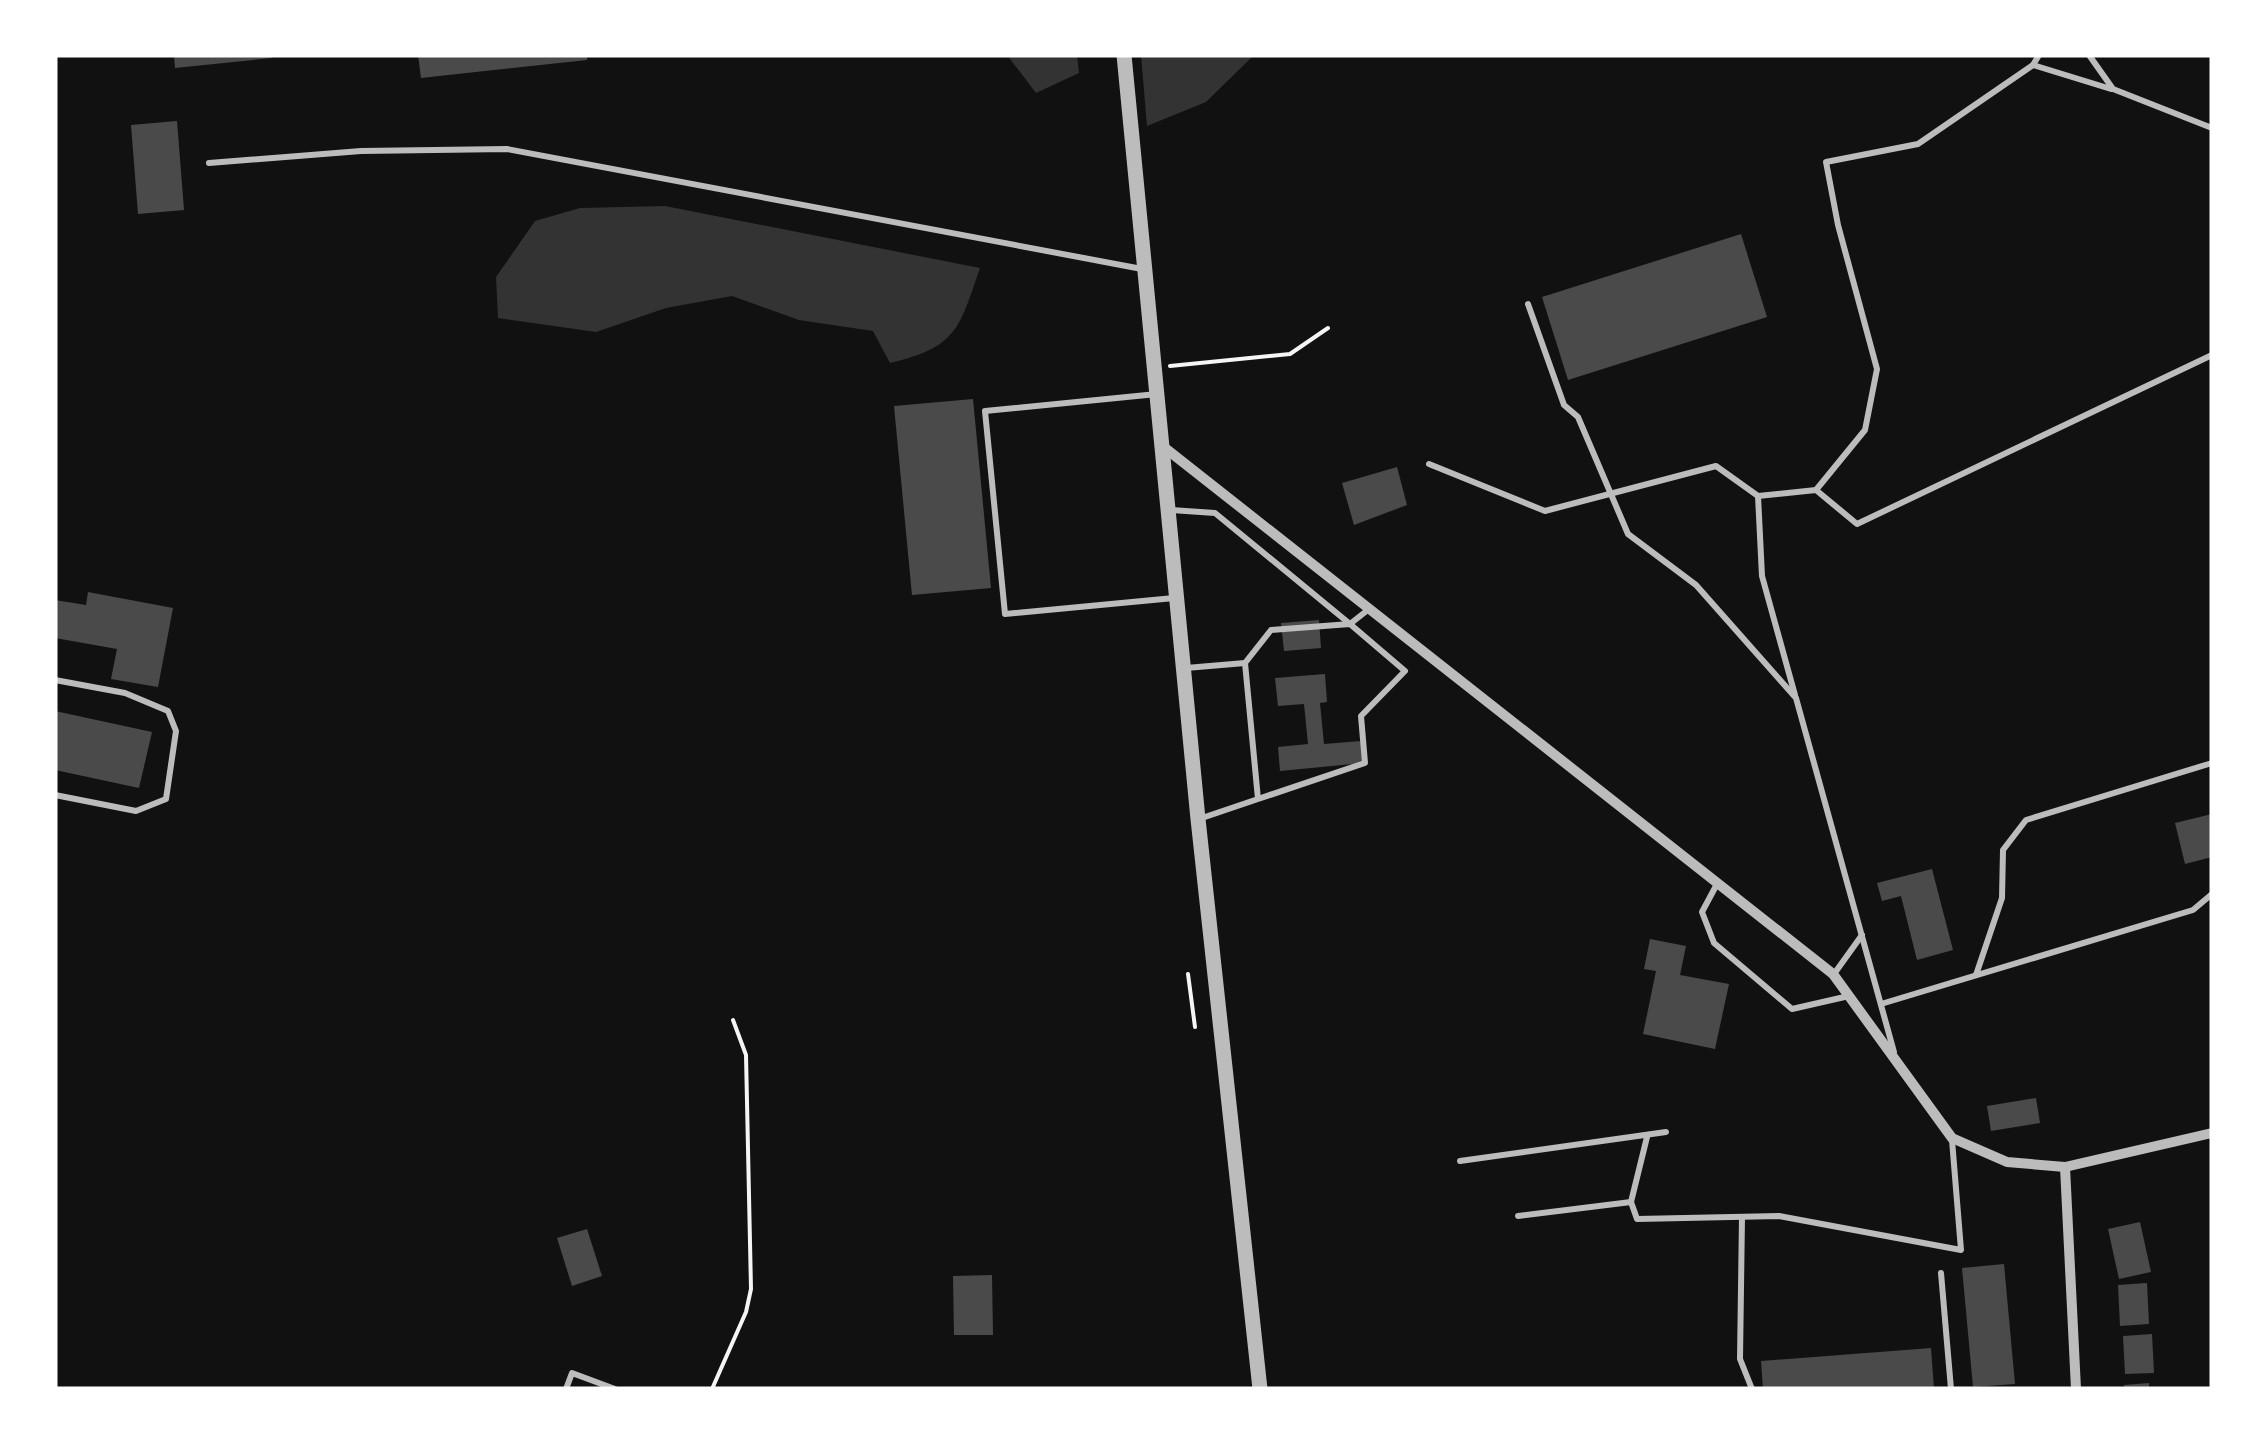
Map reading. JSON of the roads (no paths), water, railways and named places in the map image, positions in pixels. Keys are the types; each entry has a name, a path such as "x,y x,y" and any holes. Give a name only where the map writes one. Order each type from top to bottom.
{"street":[{"path":"1124,55 1198,819 1260,1389"},
{"path":"1165,448 1833,974 1952,1138 2007,1162 2064,1167 2212,1133"},
{"path":"2064,1167 2076,1389"}],"lane":[{"path":"1429,464 1546,511 1716,466 1758,496 1816,490 1865,430 1877,369 1838,225 1826,162 1918,144 2033,65 2039,55"},
{"path":"2089,55 2112,89"},
{"path":"2033,65 2112,89 2212,128"},
{"path":"208,163 360,151 507,149 1143,270"},
{"path":"1528,304 1564,405 1578,417 1628,534 1696,585 1796,698"},
{"path":"1816,490 1857,524 2212,356"},
{"path":"1158,394 985,411 1005,614 1178,597"},
{"path":"1758,496 1762,576 1897,1063"},
{"path":"1171,510 1215,514 1404,671 1361,716 1366,762 1198,819"},
{"path":"1258,798 1245,664 1271,630 1350,624 1370,609"},
{"path":"1185,668 1245,664"},
{"path":"55,680 125,694 168,711 176,731 166,799 136,810 55,795"},
{"path":"1976,975 2002,898 2003,850 2026,820 2212,763"},
{"path":"1718,883 1702,912 1714,942 1753,976 1792,1009 1849,996"},
{"path":"1881,1004 2193,910 2212,894"},
{"path":"1833,974 1862,934"},
{"path":"1460,1161 1666,1132"},
{"path":"1647,1136 1631,1202 1637,1219 1779,1216 1961,1250 1952,1138"},
{"path":"1518,1216 1631,1202"},
{"path":"1742,1216 1740,1359 1752,1389"},
{"path":"1942,1274 1951,1389"},
{"path":"566,1389 572,1374 614,1389"}]}
